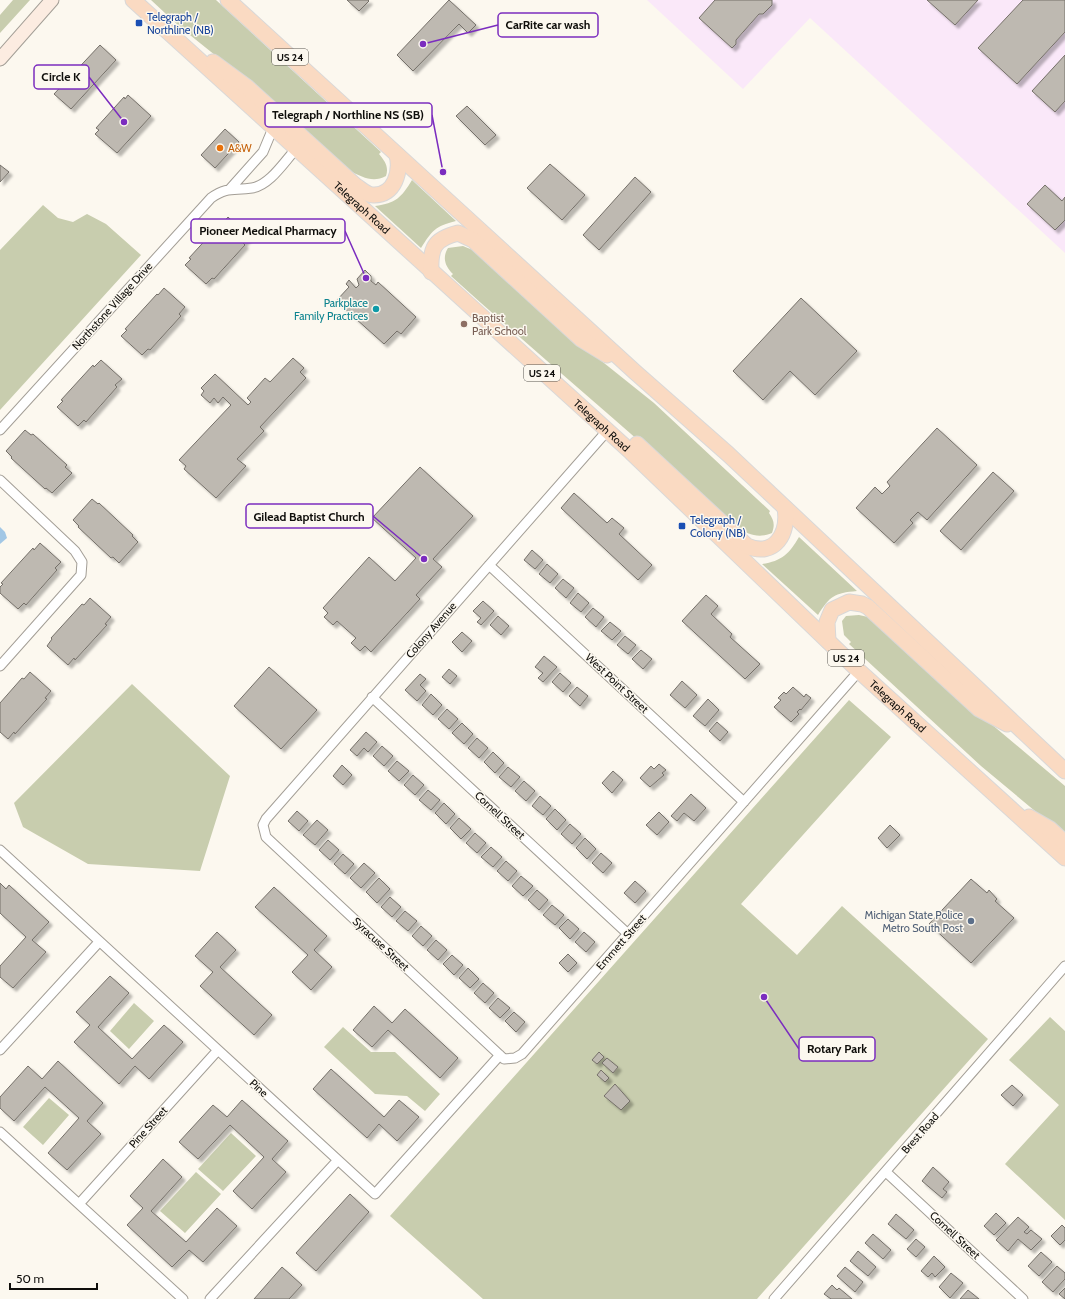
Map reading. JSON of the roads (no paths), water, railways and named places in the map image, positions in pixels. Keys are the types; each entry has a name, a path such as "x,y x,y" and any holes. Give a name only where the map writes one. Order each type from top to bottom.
{"main road":[{"path":"0,59 52,0"},
{"name":"Telegraph Road","path":"132,0 593,418 859,671 1065,858"},
{"name":"US 24","path":"228,0 635,372 728,454 1065,771"},
{"path":"193,55 210,58 247,87 356,186 365,192 373,195 391,187 398,173 399,164 397,155"},
{"path":"431,272 432,251 440,239 458,233 472,240 581,339 635,372"},
{"path":"593,418 637,444 747,546 757,551 768,548 776,543 785,528 785,508"},
{"path":"828,641 827,622 832,610 849,602 862,604 891,627 979,708 1028,737"},
{"path":"1002,801 1050,829 1065,843"}],"street":[{"name":"Northstone Village Drive","path":"230,189 263,152 273,128"},
{"name":"Northstone Village Drive","path":"0,430 211,198 221,191 260,186 296,149"},
{"name":"Colony Avenue","path":"264,833 263,825 266,819 607,431"},
{"path":"0,480 76,551 82,562 81,575 0,666"},
{"name":"West Point Street","path":"489,565 744,802"},
{"name":"Emmett Street","path":"500,1055 504,1059 509,1059 515,1058 522,1054 859,671"},
{"name":"Cornell Street","path":"372,697 628,934"},
{"name":"Syracuse Street","path":"264,833 266,837 500,1055"},
{"path":"0,850 99,942 0,1050"},
{"name":"Pine","path":"99,942 375,1194 500,1055"},
{"name":"Brest Road","path":"774,1299 1065,966"},
{"name":"Pine Street","path":"78,1204 218,1050"},
{"path":"0,1132 182,1299"},
{"path":"210,1299 338,1160"},
{"name":"Cornell Street","path":"886,1172 1024,1299"}],"water":[{"path":"0,527 5,532 7,538 0,544"}],"place":[{"name":"Telegraph / Northline (NB)","path":"139,23"},
{"name":"CarRite car wash","path":"423,44"},
{"name":"Circle K","path":"124,122"},
{"name":"A&W","path":"220,148"},
{"name":"Telegraph / Northline NS (SB)","path":"443,172"},
{"name":"Pioneer Medical Pharmacy","path":"366,278"},
{"name":"Parkplace Family Practices","path":"376,309"},
{"name":"Baptist Park School","path":"464,324"},
{"name":"Telegraph / Colony (NB)","path":"682,526"},
{"name":"Gilead Baptist Church","path":"424,559"},
{"name":"Michigan State Police Metro South Post","path":"971,921"},
{"name":"Rotary Park","path":"764,997"}]}
